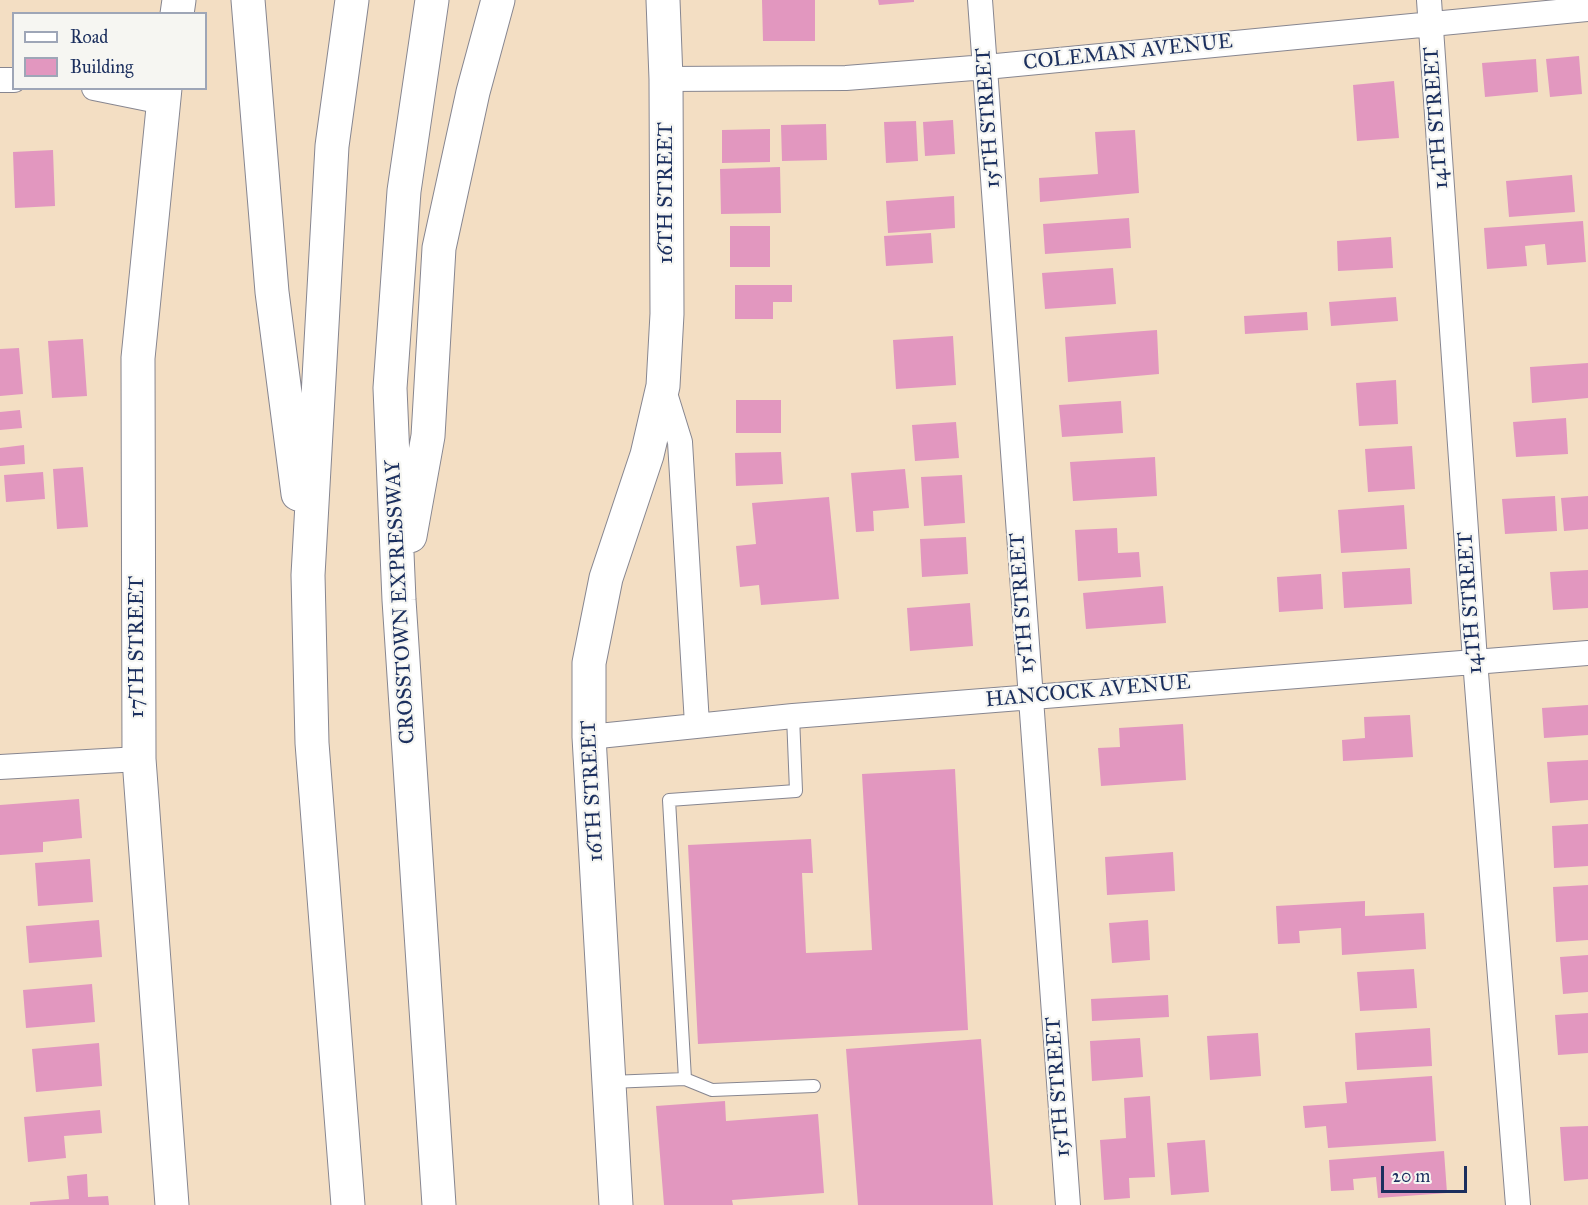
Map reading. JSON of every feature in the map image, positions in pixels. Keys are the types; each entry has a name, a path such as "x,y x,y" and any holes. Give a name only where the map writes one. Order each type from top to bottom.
{"main road":[{"path":"248,0 272,292 308,575"},
{"path":"348,1204 312,743 308,575 332,146 352,0"},
{"name":"CROSSTOWN EXPRESSWAY","path":"432,0 404,191 390,388 399,600 439,1205"},
{"path":"399,600 428,436 439,248 473,92 498,0"},
{"name":"16TH STREET","path":"616,1205 589,736 589,663 606,578 647,455 663,386 667,314 666,79 663,0"},
{"name":"17TH STREET","path":"164,95 138,358 138,759 172,1205"},
{"path":"437,1156 446,1205"}],"street":[{"name":"15TH STREET","path":"980,0 1029,697 1068,1205"},
{"name":"COLEMAN AVENUE","path":"666,79 846,78 986,67 1429,12 1588,9"},
{"name":"14TH STREET","path":"1429,12 1475,660 1518,1205"},
{"path":"114,90 164,95"},
{"name":"16TH STREET","path":"663,386 680,442 697,724"},
{"name":"HANCOCK AVENUE","path":"589,736 793,716 1475,660 1588,653"},
{"path":"0,768 138,759"}],"lane":[{"path":"685,1079 669,800 796,791 793,716"},
{"path":"609,1083 685,1079 712,1090 814,1086"}],"building":[{"path":"762,0 815,0 815,41 763,41"},
{"path":"878,0 914,0 914,2 879,5"},
{"path":"1579,56 1582,94 1550,97 1546,59"},
{"path":"1536,59 1538,92 1485,97 1482,63"},
{"path":"1394,81 1399,138 1357,141 1353,85"},
{"path":"953,120 955,154 925,156 923,122"},
{"path":"916,121 918,161 886,163 884,122"},
{"path":"826,124 827,160 782,161 781,125"},
{"path":"770,129 770,162 722,163 722,130"},
{"path":"1135,130 1139,193 1040,202 1039,178 1098,174 1095,132"},
{"path":"53,150 55,206 15,208 13,152"},
{"path":"780,167 781,213 721,214 720,169"},
{"path":"1572,175 1575,212 1509,217 1506,181"},
{"path":"954,196 955,228 888,233 886,201"},
{"path":"1129,218 1131,248 1045,254 1043,224"},
{"path":"1583,221 1586,262 1547,265 1545,244 1525,246 1527,266 1487,269 1484,228"},
{"path":"730,226 770,226 770,267 730,267"},
{"path":"931,233 933,263 886,266 884,236"},
{"path":"1391,237 1393,268 1338,271 1337,241"},
{"path":"1113,268 1116,304 1045,309 1042,273"},
{"path":"735,285 792,285 792,302 773,302 773,319 735,319"},
{"path":"1396,297 1398,321 1331,326 1329,302"},
{"path":"1307,312 1308,330 1245,334 1244,316"},
{"path":"1157,330 1159,374 1068,382 1065,337"},
{"path":"953,336 956,385 896,389 893,340"},
{"path":"83,339 87,396 52,398 48,341"},
{"path":"19,348 23,394 0,396 0,349"},
{"path":"1588,363 1588,398 1532,403 1530,367"},
{"path":"1396,380 1398,424 1359,426 1356,383"},
{"path":"736,400 781,400 781,433 736,433"},
{"path":"1121,401 1123,433 1062,437 1059,405"},
{"path":"20,410 22,428 0,430 0,412"},
{"path":"1566,418 1568,454 1516,457 1513,422"},
{"path":"956,422 959,458 915,461 912,425"},
{"path":"24,445 25,464 0,466 0,448"},
{"path":"1412,446 1415,489 1368,492 1365,449"},
{"path":"781,452 783,484 736,486 735,453"},
{"path":"1155,457 1157,496 1073,501 1070,462"},
{"path":"83,467 88,527 57,529 53,469"},
{"path":"905,469 909,508 873,511 874,531 856,532 851,473"},
{"path":"43,472 45,499 6,502 4,475"},
{"path":"962,475 965,523 924,526 921,477"},
{"path":"1555,496 1557,531 1505,534 1502,499"},
{"path":"1588,496 1588,529 1564,531 1561,498"},
{"path":"829,497 839,599 761,605 759,585 740,587 736,546 756,544 752,503"},
{"path":"1404,505 1407,549 1341,553 1338,510"},
{"path":"1117,528 1118,553 1139,552 1141,577 1078,581 1075,530"},
{"path":"966,537 968,574 922,577 920,539"},
{"path":"1410,568 1412,604 1344,608 1342,572"},
{"path":"1588,570 1588,608 1553,610 1550,572"},
{"path":"1321,574 1323,609 1279,612 1277,577"},
{"path":"1163,586 1166,623 1086,629 1083,593"},
{"path":"970,603 973,646 910,651 907,608"},
{"path":"1588,705 1588,735 1544,738 1542,708"},
{"path":"1410,715 1413,757 1343,761 1342,740 1365,738 1364,717"},
{"path":"1183,724 1186,780 1101,786 1098,748 1120,747 1119,728"},
{"path":"1588,760 1588,800 1550,803 1547,762"},
{"path":"955,769 968,1030 698,1044 688,845 811,839 813,873 802,873 806,953 872,950 862,774"},
{"path":"79,799 82,838 43,842 43,852 0,855 0,805"},
{"path":"1588,824 1588,866 1554,868 1552,826"},
{"path":"1173,852 1175,891 1107,895 1105,857"},
{"path":"90,859 93,902 38,906 35,863"},
{"path":"1588,885 1588,940 1556,942 1553,887"},
{"path":"1365,901 1365,916 1424,913 1426,949 1342,955 1341,928 1299,931 1300,943 1278,944 1276,906"},
{"path":"99,920 102,957 29,963 26,926"},
{"path":"1148,920 1150,960 1112,963 1109,923"},
{"path":"1588,955 1588,992 1563,994 1560,957"},
{"path":"1414,969 1417,1008 1360,1011 1357,972"},
{"path":"92,984 95,1022 26,1028 23,990"},
{"path":"1168,995 1169,1017 1092,1021 1091,999"},
{"path":"1588,1013 1588,1053 1558,1055 1555,1015"},
{"path":"1430,1028 1432,1066 1357,1070 1355,1033"},
{"path":"1258,1033 1261,1076 1210,1080 1207,1036"},
{"path":"1140,1038 1143,1077 1092,1081 1090,1041"},
{"path":"981,1039 993,1205 858,1205 846,1049"},
{"path":"99,1043 102,1086 36,1092 32,1049"},
{"path":"1432,1076 1436,1141 1328,1148 1326,1126 1305,1128 1303,1106 1347,1103 1345,1082"},
{"path":"1150,1096 1155,1177 1129,1178 1130,1198 1104,1200 1100,1140 1126,1138 1124,1098"},
{"path":"725,1101 726,1121 818,1114 824,1193 732,1200 733,1205 664,1205 656,1106"},
{"path":"100,1110 102,1133 64,1136 66,1158 28,1162 24,1117"},
{"path":"1588,1126 1588,1179 1564,1181 1560,1127"},
{"path":"1205,1140 1209,1192 1171,1195 1167,1143"},
{"path":"1444,1151 1447,1193 1378,1198 1376,1177 1353,1179 1354,1190 1331,1191 1329,1160"},
{"path":"87,1174 88,1197 108,1196 109,1205 30,1205 30,1202 69,1199 67,1176"}]}
